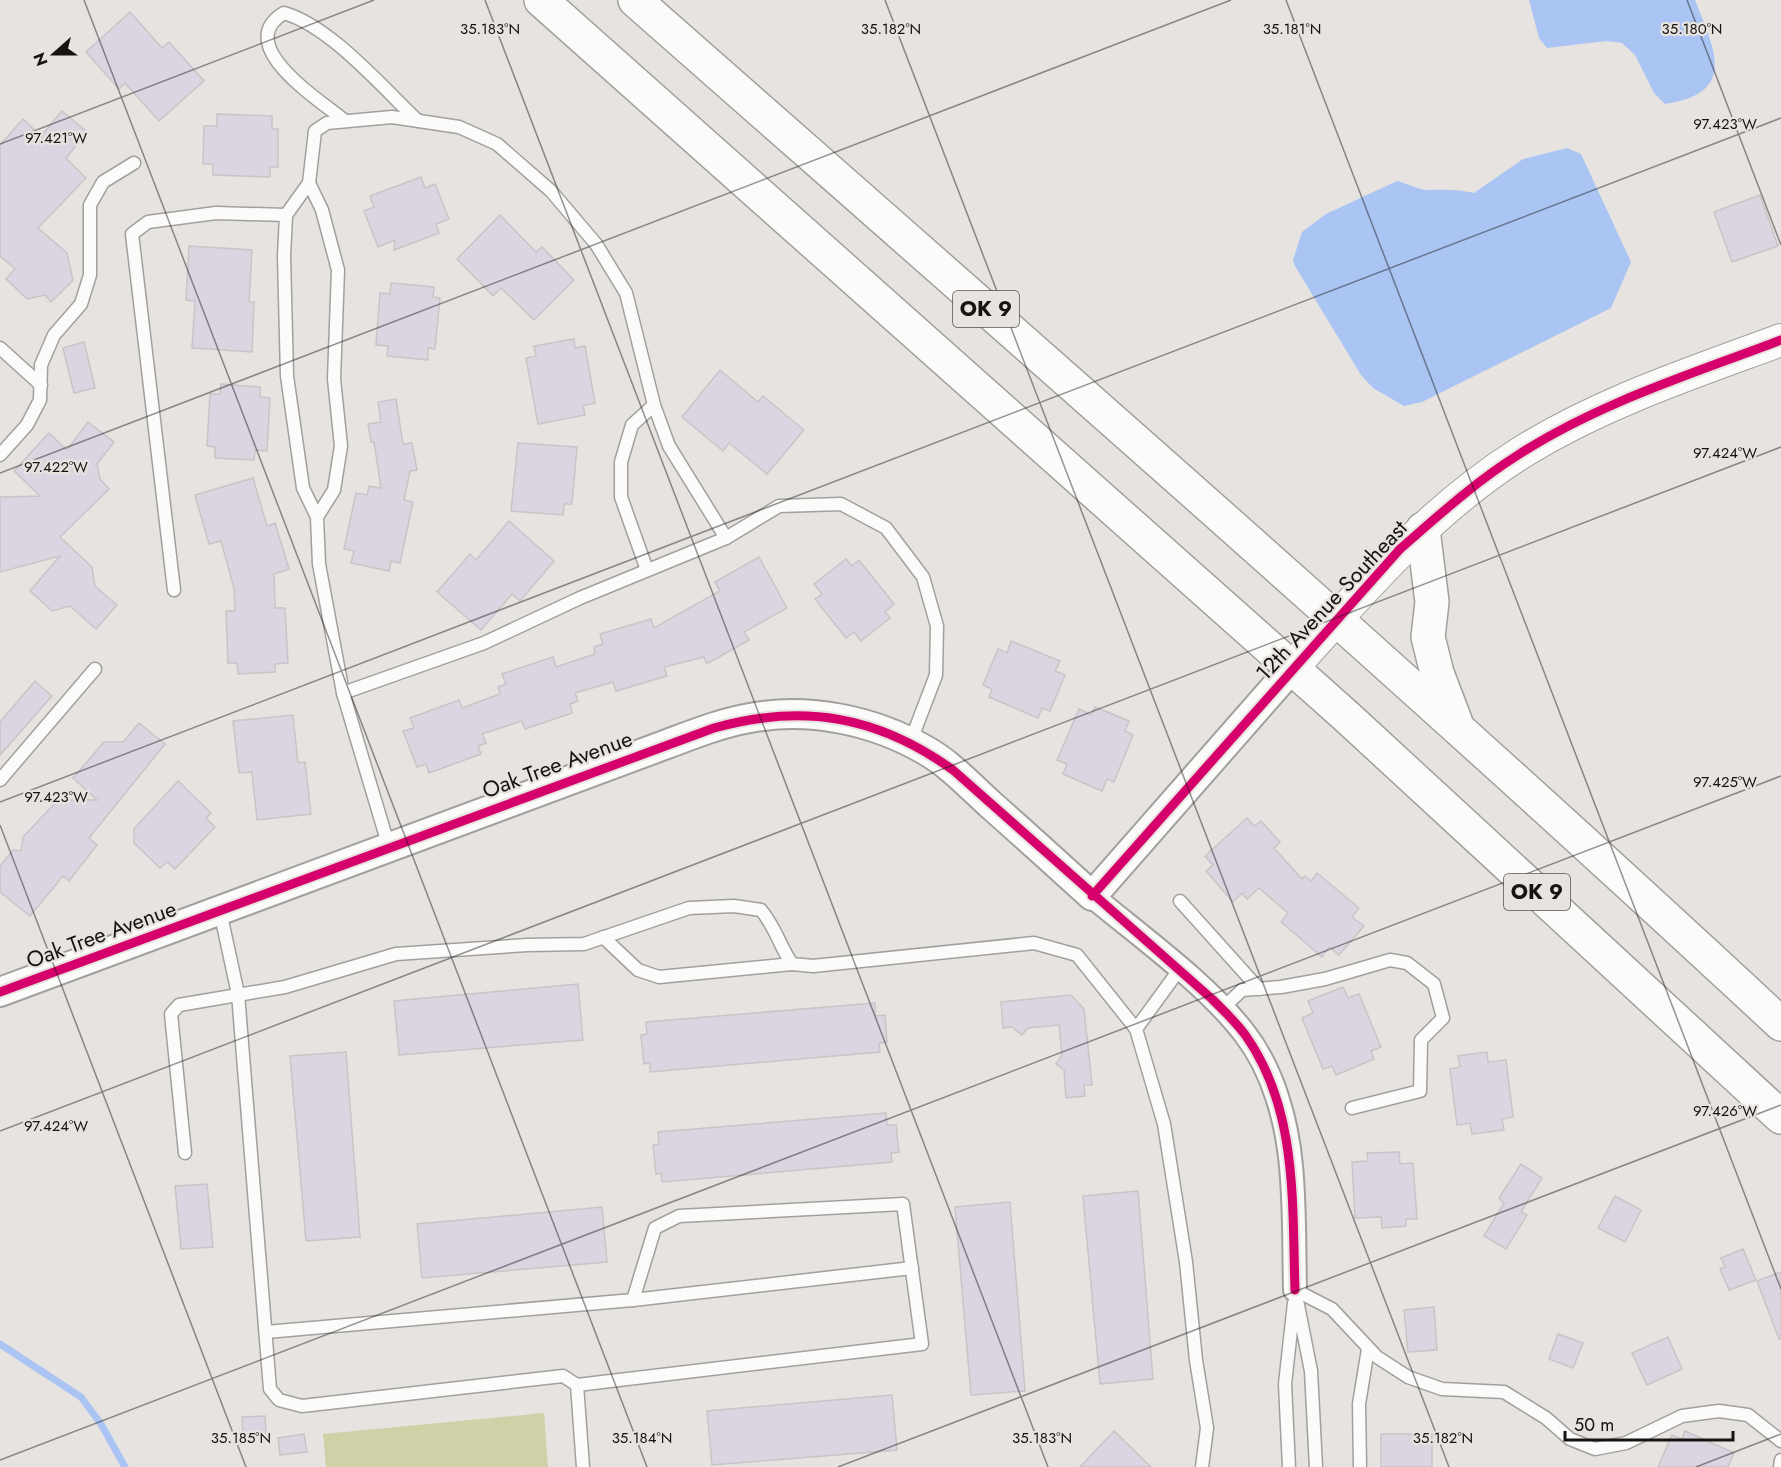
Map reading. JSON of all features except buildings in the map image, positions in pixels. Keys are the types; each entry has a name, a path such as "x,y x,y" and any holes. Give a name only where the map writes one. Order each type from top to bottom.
{"highway":[{"name":"OK 9","path":"541,0 1292,669 1781,1117"},
{"name":"OK 9","path":"635,0 1337,619 1781,1024"},
{"path":"1423,529 1432,602 1428,637 1437,673 1459,730"}],"main road":[{"name":"12th Avenue Southeast","path":"1292,669 1400,549 1494,471 1581,419 1624,399 1781,340"}],"street":[{"name":"12th Avenue Southeast","path":"1092,896 1292,669"},
{"name":"Oak Tree Avenue","path":"0,992 667,744 749,718 806,714 838,718 897,736 953,770 1092,896"},
{"path":"1092,896 1222,1009 1245,1034 1268,1074 1283,1120 1291,1165 1295,1290"}],"lane":[{"path":"345,121 280,68 271,54 267,36 273,20 284,13 303,18 324,33 418,120"},
{"path":"389,847 343,693 319,564 318,517 303,488 287,376 284,256 286,215 309,183 315,131 327,123 392,117 459,127 497,144 551,190 596,244 626,293 654,405 669,446 726,538"},
{"path":"0,455 27,425 40,400 41,365 54,335 81,303 90,275 90,205 103,182 134,163"},
{"path":"309,183 322,210 338,270 334,379 341,446 334,490 318,517"},
{"path":"174,590 132,234 148,222 216,213 286,215"},
{"path":"0,348 40,385"},
{"path":"648,570 632,533 621,497 621,462 632,425 654,405"},
{"path":"343,693 484,643 726,538 779,506 812,503 841,504 886,528 923,577 937,626 936,675 910,743"},
{"path":"0,780 95,669"},
{"path":"1180,901 1259,989"},
{"path":"185,1153 171,1014 179,1005 285,987 396,954 504,946 585,944 688,908 734,906 761,910 775,927 783,950 792,964"},
{"path":"220,911 238,994 270,1389 279,1400 302,1406 563,1376 577,1385 922,1344 903,1204 679,1216 656,1228 633,1300"},
{"path":"603,938 638,970 659,977 792,964 813,966 1034,943 1077,956 1136,1029 1164,1124 1186,1262 1196,1360 1207,1428 1202,1467"},
{"path":"1222,1009 1242,990 1325,979 1390,960 1407,963 1434,984 1443,1018 1421,1040 1420,1091 1352,1108"},
{"path":"1136,1029 1179,970"},
{"path":"266,1332 633,1300 912,1268"},
{"path":"1295,1290 1332,1309 1368,1349 1408,1377 1442,1389 1504,1392 1546,1418 1570,1439 1595,1449 1626,1443 1682,1416 1719,1411 1748,1415 1781,1441"},
{"path":"1289,1467 1285,1384 1295,1290"},
{"path":"1295,1290 1311,1371 1316,1467"},
{"path":"1360,1467 1359,1404 1368,1349"},
{"path":"577,1385 583,1467"},
{"path":"1780,1467 1781,1460"}],"green space":[{"path":"544,1413 548,1467 326,1467 323,1434"}],"water":[{"path":"1529,0 1695,0 1713,52 1715,66 1712,79 1704,90 1688,98 1665,104 1654,93 1635,55 1622,43 1606,41 1547,48 1539,38"},
{"path":"1567,148 1581,154 1631,262 1611,308 1422,402 1404,406 1373,388 1361,375 1295,266 1293,260 1302,232 1326,214 1397,181 1426,190 1474,193 1523,159"}],"waterway":[{"path":"0,1344 81,1397 101,1424 125,1467"}],"cycle path":[{"path":"1092,896 1400,549 1472,488 1502,465 1580,420 1646,391 1781,340"},
{"path":"0,992 714,728 778,716 839,719 868,726 897,737 953,770 1212,999 1246,1036 1263,1065 1284,1126 1292,1191 1295,1290"}]}
